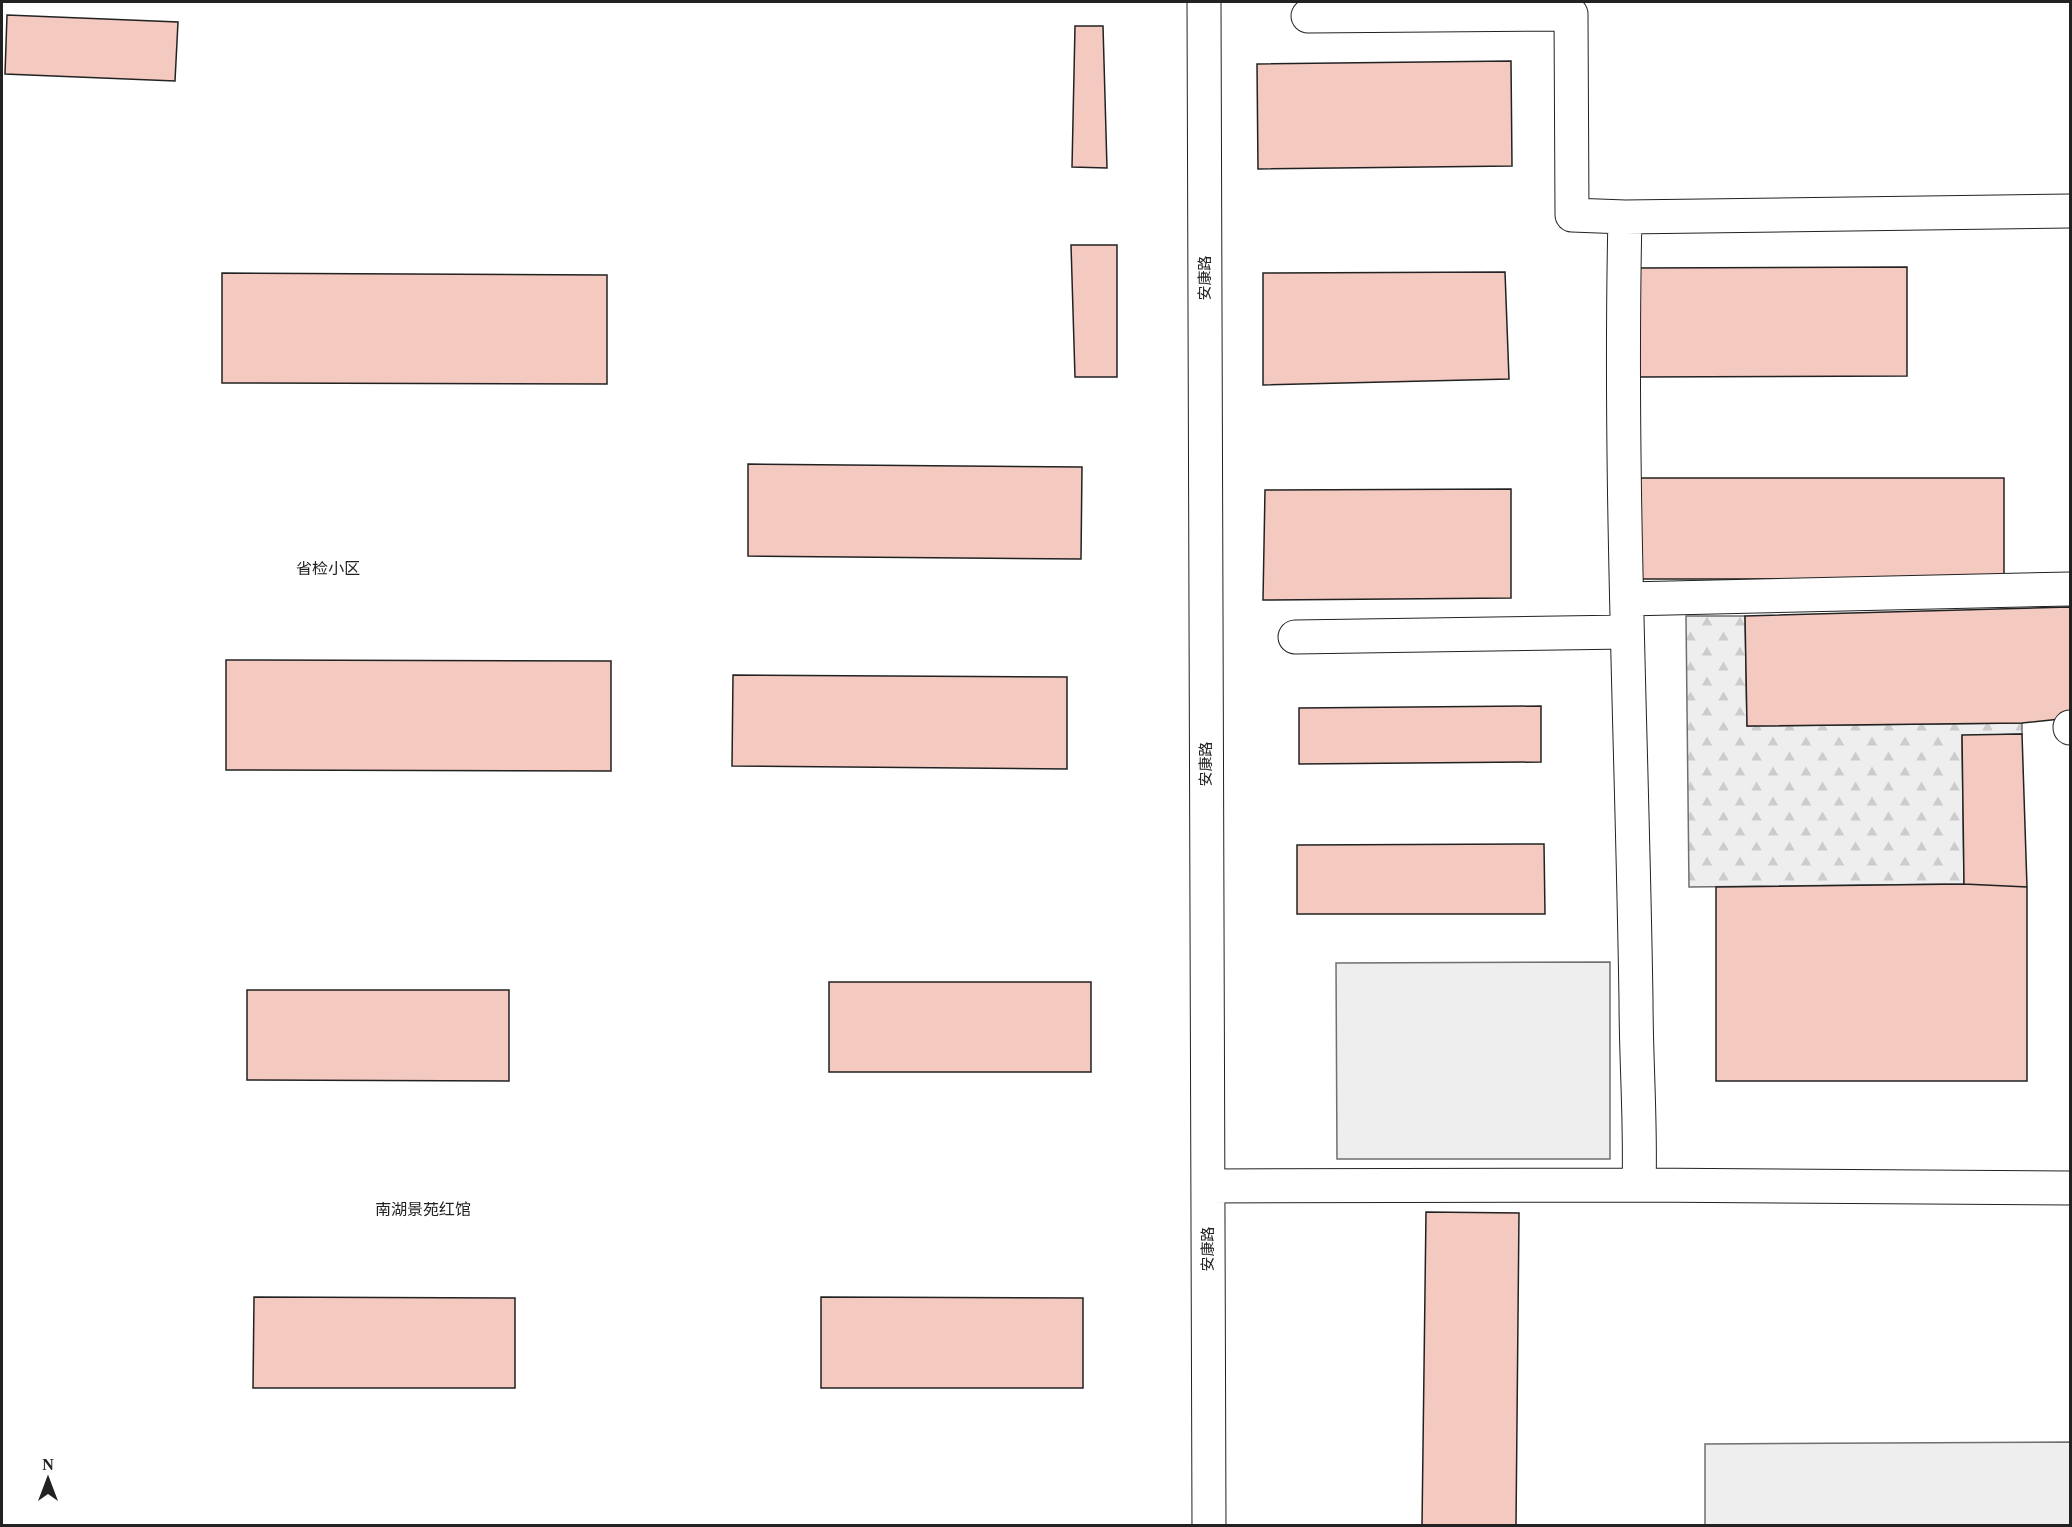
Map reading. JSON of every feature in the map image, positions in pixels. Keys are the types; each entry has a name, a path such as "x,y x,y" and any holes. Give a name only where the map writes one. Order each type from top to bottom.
{"street":[{"name":"安康路","path":"1204,2 1209,1526"},
{"path":"1308,16 1571,14 1572,215 1625,217 2070,212"},
{"path":"1625,217 1627,632 1635,907 1639,1185"},
{"path":"1627,599 2070,589"},
{"path":"1295,637 1627,632"},
{"path":"1208,1186 1639,1185 2070,1188"}],"green space":[{"path":"1686,616 1745,616 1747,726 2022,723 2022,734 1962,736 1964,884 1689,887"},
{"path":"1610,962 1610,1159 1337,1159 1336,963"},
{"path":"2070,1442 2070,1525 1705,1525 1705,1444"}],"building":[{"path":"7,15 178,22 175,81 5,74"},
{"path":"1075,26 1103,26 1107,168 1072,167"},
{"path":"1511,61 1512,166 1258,169 1257,64"},
{"path":"1071,245 1117,245 1117,377 1075,377"},
{"path":"1907,267 1907,376 1638,377 1638,268"},
{"path":"1505,272 1509,379 1263,385 1263,273"},
{"path":"222,273 607,275 607,384 222,383"},
{"path":"748,464 1082,467 1081,559 748,556"},
{"path":"1634,478 2004,478 2004,579 1634,579"},
{"path":"1511,489 1511,598 1263,600 1265,490"},
{"path":"2070,607 2070,718 2022,723 1747,726 1745,616"},
{"path":"226,660 611,661 611,771 226,770"},
{"path":"733,675 1067,677 1067,769 732,766"},
{"path":"1541,706 1541,762 1299,764 1299,708"},
{"path":"2022,734 2027,887 1964,884 1962,735"},
{"path":"1544,844 1545,914 1297,914 1297,845"},
{"path":"1964,884 2027,887 2027,1081 1716,1081 1716,887"},
{"path":"829,982 1091,982 1091,1072 829,1072"},
{"path":"247,990 509,990 509,1081 247,1080"},
{"path":"1426,1212 1519,1213 1516,1526 1422,1526"},
{"path":"254,1297 515,1298 515,1388 253,1388"},
{"path":"821,1297 1083,1298 1083,1388 821,1388"}],"district":[{"name":"省检小区","path":"328,568"},
{"name":"南湖景苑红馆","path":"423,1209"}]}
